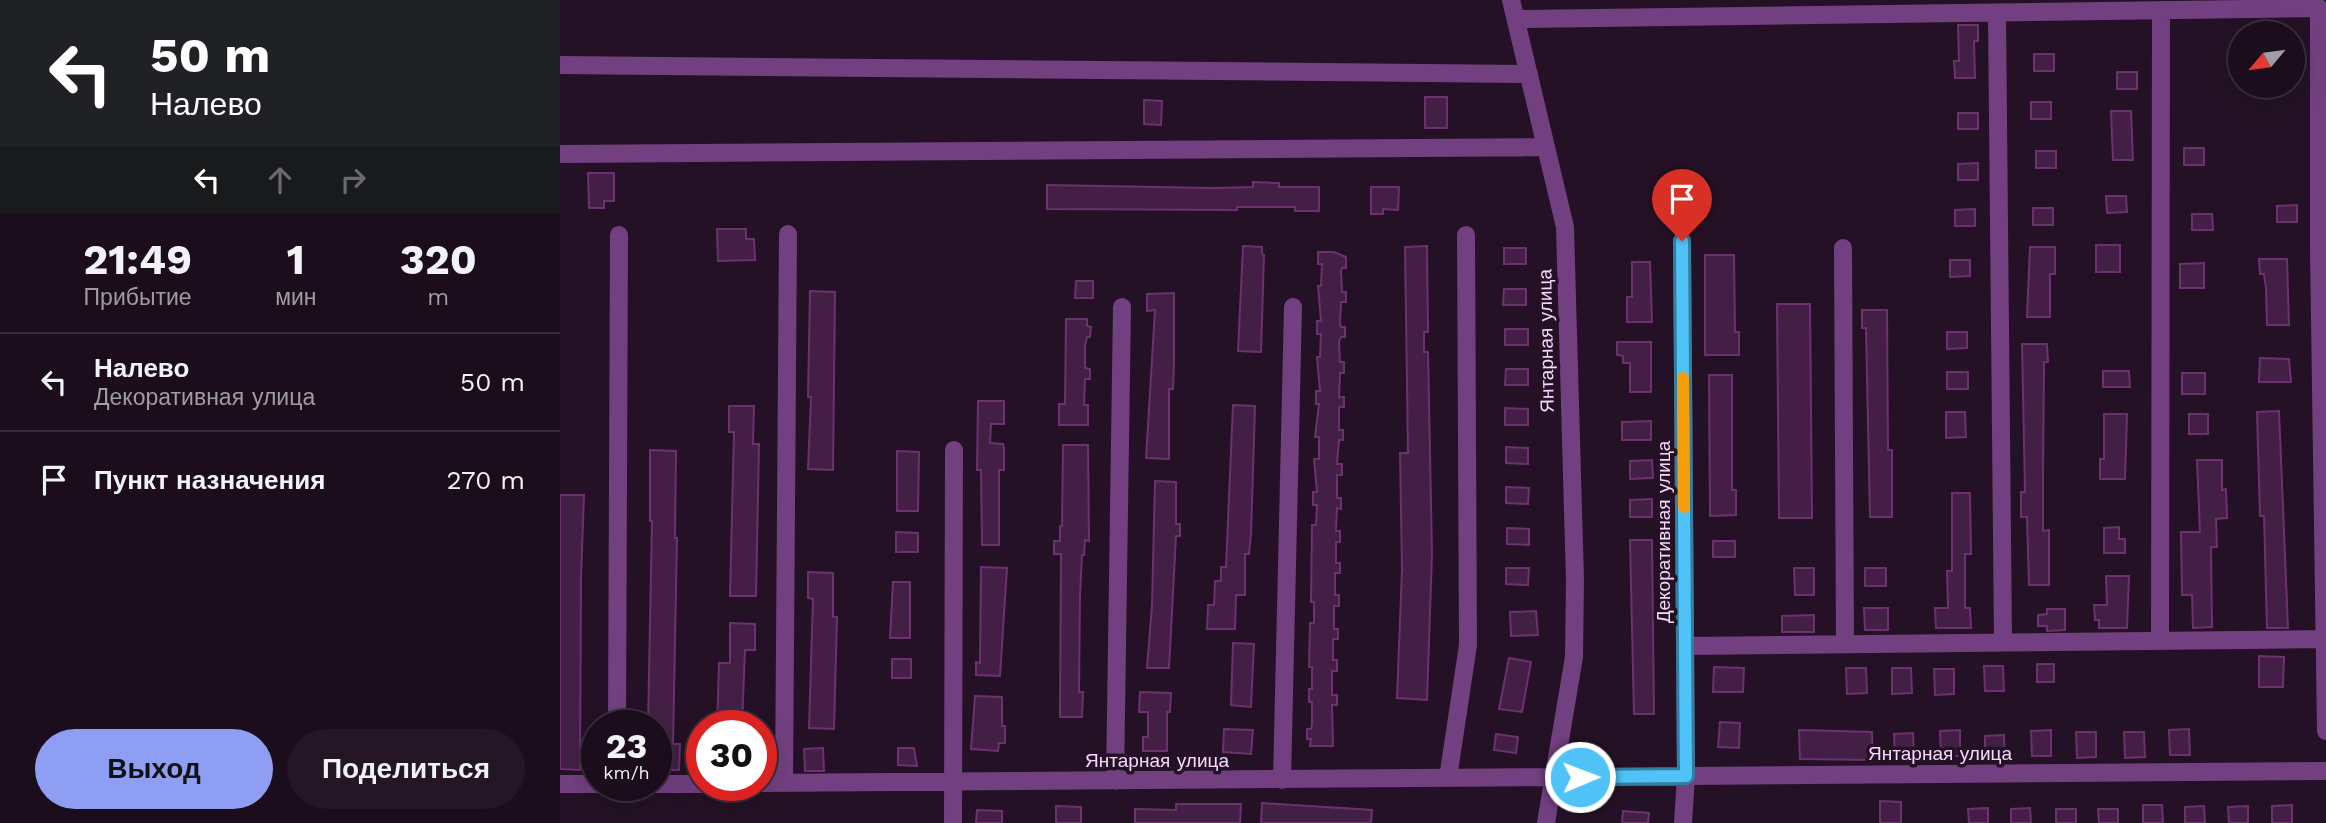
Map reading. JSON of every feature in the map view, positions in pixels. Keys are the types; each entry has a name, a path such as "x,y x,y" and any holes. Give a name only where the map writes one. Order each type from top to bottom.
{"street":[{"name":"Янтарная улица","path":"1511,0 1565,227 1575,581 1574,657 1554,778"},
{"path":"1516,19 2319,8 2326,729"},
{"path":"2161,10 2161,641"},
{"path":"1997,13 2004,642"},
{"path":"560,65 1529,74"},
{"path":"560,154 1546,147"},
{"path":"784,783 788,234"},
{"path":"617,710 619,235"},
{"path":"1448,778 1468,645 1466,235"},
{"name":"Декоративная улица","path":"1682,241 1686,776 1683,823"},
{"path":"1843,248 1845,644"},
{"path":"1115,781 1122,307"},
{"path":"1283,780 1293,307"},
{"path":"953,823 954,450"},
{"path":"1685,646 2324,639"},
{"name":"Янтарная улица","path":"777,783 2326,771"},
{"path":"1546,823 1554,778"},
{"path":"560,784 581,784"}],"building":[{"path":"1958,25 1978,25 1978,41 1974,41 1975,78 1955,78 1954,61 1959,61"},
{"path":"2034,54 2054,54 2054,71 2034,71"},
{"path":"2117,72 2137,72 2137,89 2117,89"},
{"path":"1425,97 1447,97 1447,128 1425,128"},
{"path":"1144,100 1162,101 1161,125 1144,124"},
{"path":"2031,102 2051,102 2051,119 2031,119"},
{"path":"2111,111 2131,111 2133,160 2113,160"},
{"path":"1958,113 1978,113 1978,129 1958,129"},
{"path":"2184,148 2204,148 2204,165 2184,165"},
{"path":"2036,151 2056,151 2056,168 2036,168"},
{"path":"1978,163 1978,180 1958,180 1958,164"},
{"path":"588,173 614,173 614,201 604,201 604,208 589,208"},
{"path":"1253,182 1279,183 1279,187 1319,187 1319,211 1295,211 1295,207 1237,207 1237,210 1047,209 1047,185 1213,188 1253,187"},
{"path":"1371,187 1399,187 1398,210 1383,209 1383,214 1371,214"},
{"path":"2106,196 2126,196 2127,212 2107,213"},
{"path":"2297,205 2297,222 2277,222 2277,206"},
{"path":"2033,208 2053,208 2053,225 2033,225"},
{"path":"1975,209 1975,226 1955,226 1955,210"},
{"path":"2192,214 2212,214 2213,230 2192,230"},
{"path":"717,229 746,229 746,239 754,239 755,260 718,261"},
{"path":"2096,245 2120,245 2120,272 2096,272"},
{"path":"1243,246 1262,247 1264,255 1261,352 1238,351"},
{"path":"1427,246 1428,332 1424,332 1424,352 1428,352 1432,554 1427,700 1397,698 1402,569 1400,453 1408,453 1405,247"},
{"path":"2030,247 2055,247 2055,274 2050,274 2050,317 2027,317"},
{"path":"1504,248 1526,248 1526,264 1504,264"},
{"path":"1318,252 1334,252 1346,257 1346,268 1341,271 1342,292 1346,292 1346,302 1341,302 1340,323 1341,327 1345,327 1345,337 1341,337 1339,341 1340,362 1344,362 1344,373 1340,373 1339,397 1344,397 1344,407 1339,407 1339,430 1343,430 1343,440 1339,440 1337,464 1342,464 1342,475 1337,475 1337,498 1341,498 1341,509 1337,508 1336,531 1340,531 1340,542 1336,542 1336,563 1340,563 1340,573 1335,573 1335,595 1339,595 1339,606 1334,606 1334,629 1338,629 1338,639 1333,639 1333,660 1337,660 1337,671 1332,671 1332,695 1337,695 1337,705 1332,705 1333,746 1310,746 1311,739 1307,739 1307,729 1311,729 1312,724 1309,689 1312,689 1312,667 1309,667 1310,623 1314,623 1314,602 1311,602 1312,525 1316,525 1317,505 1313,505 1313,492 1317,492 1314,459 1319,459 1319,437 1315,437 1319,404 1316,404 1316,391 1320,391 1317,357 1320,357 1321,334 1317,334 1317,321 1321,321 1318,286 1321,286 1322,264 1318,264"},
{"path":"1705,255 1734,255 1735,332 1739,332 1739,355 1705,355"},
{"path":"2259,259 2287,259 2289,325 2267,325 2266,288 2264,274 2260,274"},
{"path":"1950,260 1970,260 1970,276 1950,277"},
{"path":"1632,262 1650,262 1652,322 1627,322 1627,297 1632,297"},
{"path":"2204,263 2204,288 2180,288 2180,264"},
{"path":"1076,281 1093,281 1093,298 1075,298"},
{"path":"1504,289 1526,289 1526,305 1503,305"},
{"path":"810,291 835,292 833,470 808,469 811,397 808,397"},
{"path":"1174,293 1174,365 1173,389 1169,389 1169,459 1146,458 1155,310 1147,311 1147,294"},
{"path":"1777,304 1810,304 1812,518 1779,518"},
{"path":"1862,310 1887,310 1888,450 1892,450 1892,517 1870,517 1866,328 1862,328"},
{"path":"1066,319 1087,319 1087,326 1091,327 1085,346 1085,368 1090,369 1090,379 1085,379 1084,405 1088,405 1088,425 1059,425 1059,404 1065,404"},
{"path":"1505,329 1528,329 1528,345 1505,345"},
{"path":"1947,332 1967,332 1967,348 1947,349"},
{"path":"1617,342 1651,342 1651,392 1630,392 1630,363 1623,363 1623,356 1617,355"},
{"path":"2022,344 2047,344 2048,362 2044,362 2043,531 2049,530 2049,585 2029,585 2027,517 2021,517 2021,492 2025,492"},
{"path":"2260,358 2289,359 2291,382 2259,382"},
{"path":"1506,369 1528,369 1528,385 1505,385"},
{"path":"2103,371 2129,371 2130,387 2103,387"},
{"path":"1947,372 1968,372 1968,389 1947,389"},
{"path":"2182,373 2205,373 2205,394 2182,394"},
{"path":"1709,375 1732,375 1732,490 1736,490 1736,515 1710,516"},
{"path":"978,401 1004,401 1004,424 991,424 990,443 1003,444 1004,449 1004,470 999,470 999,545 982,545 981,470 977,470"},
{"path":"1233,405 1255,406 1251,534 1249,554 1245,554 1245,595 1236,595 1235,629 1207,629 1208,605 1214,605 1215,581 1221,581 1221,567 1226,567"},
{"path":"729,406 754,406 753,444 759,444 756,596 730,596 734,432 729,432"},
{"path":"1505,408 1528,409 1528,425 1505,425"},
{"path":"2279,411 2288,628 2267,628 2264,516 2260,516 2257,412"},
{"path":"1946,412 1965,412 1966,437 1946,438"},
{"path":"2104,414 2127,414 2125,479 2100,479 2100,459 2104,459"},
{"path":"2189,414 2208,414 2208,434 2189,434"},
{"path":"1651,421 1651,440 1622,440 1622,422"},
{"path":"1063,445 1088,445 1089,541 1085,540 1082,555 1080,595 1079,692 1083,692 1082,717 1060,717 1061,554 1054,554 1054,541 1060,541 1062,526"},
{"path":"1506,447 1528,448 1528,464 1506,463"},
{"path":"650,450 676,451 673,744 680,744 679,770 672,770 672,710 648,710"},
{"path":"897,451 919,452 918,511 897,511"},
{"path":"1652,460 1653,478 1630,479 1630,461"},
{"path":"2197,460 2222,460 2222,490 2226,489 2227,518 2216,519 2217,547 2211,547 2212,627 2193,628 2192,595 2182,595 2181,532 2200,532"},
{"path":"1155,481 1176,482 1176,524 1180,524 1180,536 1176,536 1169,668 1147,668 1152,605"},
{"path":"1506,487 1529,488 1528,504 1506,503"},
{"path":"1952,493 1970,493 1971,554 1965,554 1965,608 1970,608 1971,628 1936,628 1935,608 1948,608 1947,571 1952,571"},
{"path":"560,495 584,495 580,770 560,769"},
{"path":"1652,499 1652,517 1630,517 1630,500"},
{"path":"2119,527 2119,539 2125,539 2125,553 2104,553 2104,528"},
{"path":"1507,528 1529,529 1529,545 1507,544"},
{"path":"896,532 918,533 918,552 896,552"},
{"path":"1630,540 1652,540 1654,714 1634,714"},
{"path":"1713,541 1735,541 1735,557 1713,557"},
{"path":"981,567 1007,568 1000,676 976,675 976,662 980,663"},
{"path":"1506,568 1529,568 1528,585 1506,584"},
{"path":"1794,568 1814,568 1814,595 1795,595"},
{"path":"1865,568 1886,568 1886,586 1865,586"},
{"path":"808,572 833,573 833,617 837,617 834,729 809,728 813,599 808,598"},
{"path":"2106,576 2129,576 2127,628 2099,628 2099,620 2095,620 2094,605 2107,605"},
{"path":"893,582 910,582 910,638 890,638"},
{"path":"1864,608 1888,608 1888,630 1865,630"},
{"path":"2047,609 2065,609 2065,630 2047,631 2047,626 2038,626 2038,615 2047,614"},
{"path":"1536,611 1538,635 1511,636 1510,612"},
{"path":"1814,615 1814,632 1782,632 1782,616"},
{"path":"730,623 755,624 755,650 745,650 743,710 718,710 719,663 730,663"},
{"path":"1233,643 1254,644 1251,707 1231,705"},
{"path":"2259,656 2284,657 2283,687 2259,687"},
{"path":"1509,658 1531,662 1522,712 1499,709"},
{"path":"892,659 911,659 911,678 892,678"},
{"path":"2037,664 2054,664 2054,682 2037,682"},
{"path":"1984,666 2003,666 2004,691 1985,691"},
{"path":"1714,667 1744,668 1743,692 1713,692"},
{"path":"1846,668 1866,668 1867,693 1847,694"},
{"path":"1892,668 1911,668 1912,693 1892,694"},
{"path":"1934,669 1954,669 1954,694 1935,695"},
{"path":"1140,692 1171,693 1170,712 1167,712 1167,751 1143,751 1143,737 1148,737 1148,712 1139,712"},
{"path":"975,696 1002,697 1005,743 999,743 998,751 971,749"},
{"path":"1720,722 1740,723 1739,748 1718,747"},
{"path":"1224,729 1253,730 1251,754 1223,752"},
{"path":"2189,729 2190,755 2170,755 2169,730"},
{"path":"1799,730 1872,732 1873,760 1800,759"},
{"path":"1960,730 1960,756 1941,756 1940,731"},
{"path":"2051,730 2051,756 2032,756 2031,731"},
{"path":"2076,732 2096,732 2096,757 2077,758"},
{"path":"2124,732 2144,732 2145,757 2125,758"},
{"path":"1913,733 1914,759 1895,759 1894,734"},
{"path":"1496,734 1518,737 1516,753 1494,750"},
{"path":"2004,735 2005,761 1985,761 1985,736"},
{"path":"823,748 824,771 805,771 804,749"},
{"path":"898,748 914,748 917,766 898,765"},
{"path":"1880,801 1901,802 1901,823 1880,823"},
{"path":"1262,803 1372,810 1371,823 1261,823"},
{"path":"1176,804 1241,804 1240,823 1135,823 1135,809 1176,810"},
{"path":"2143,805 2162,805 2163,823 2143,823"},
{"path":"2292,805 2292,823 2272,823 2272,806"},
{"path":"1056,806 1081,807 1081,823 1056,823"},
{"path":"2204,806 2205,823 2185,823 2185,807"},
{"path":"2248,806 2248,823 2229,823 2228,807"},
{"path":"1988,808 1988,823 1969,823 1968,809"},
{"path":"2030,808 2031,823 2011,823 2011,809"},
{"path":"2056,809 2076,809 2076,823 2056,823"},
{"path":"2098,809 2118,809 2118,823 2099,823"},
{"path":"977,810 1002,811 1002,823 976,823"},
{"path":"1623,811 1649,813 1648,823 1622,823"}],"slow traffic":[{"path":"1683,378 1684,507"}],"route":[{"path":"1580,777 1686,776 1682,241"}]}
